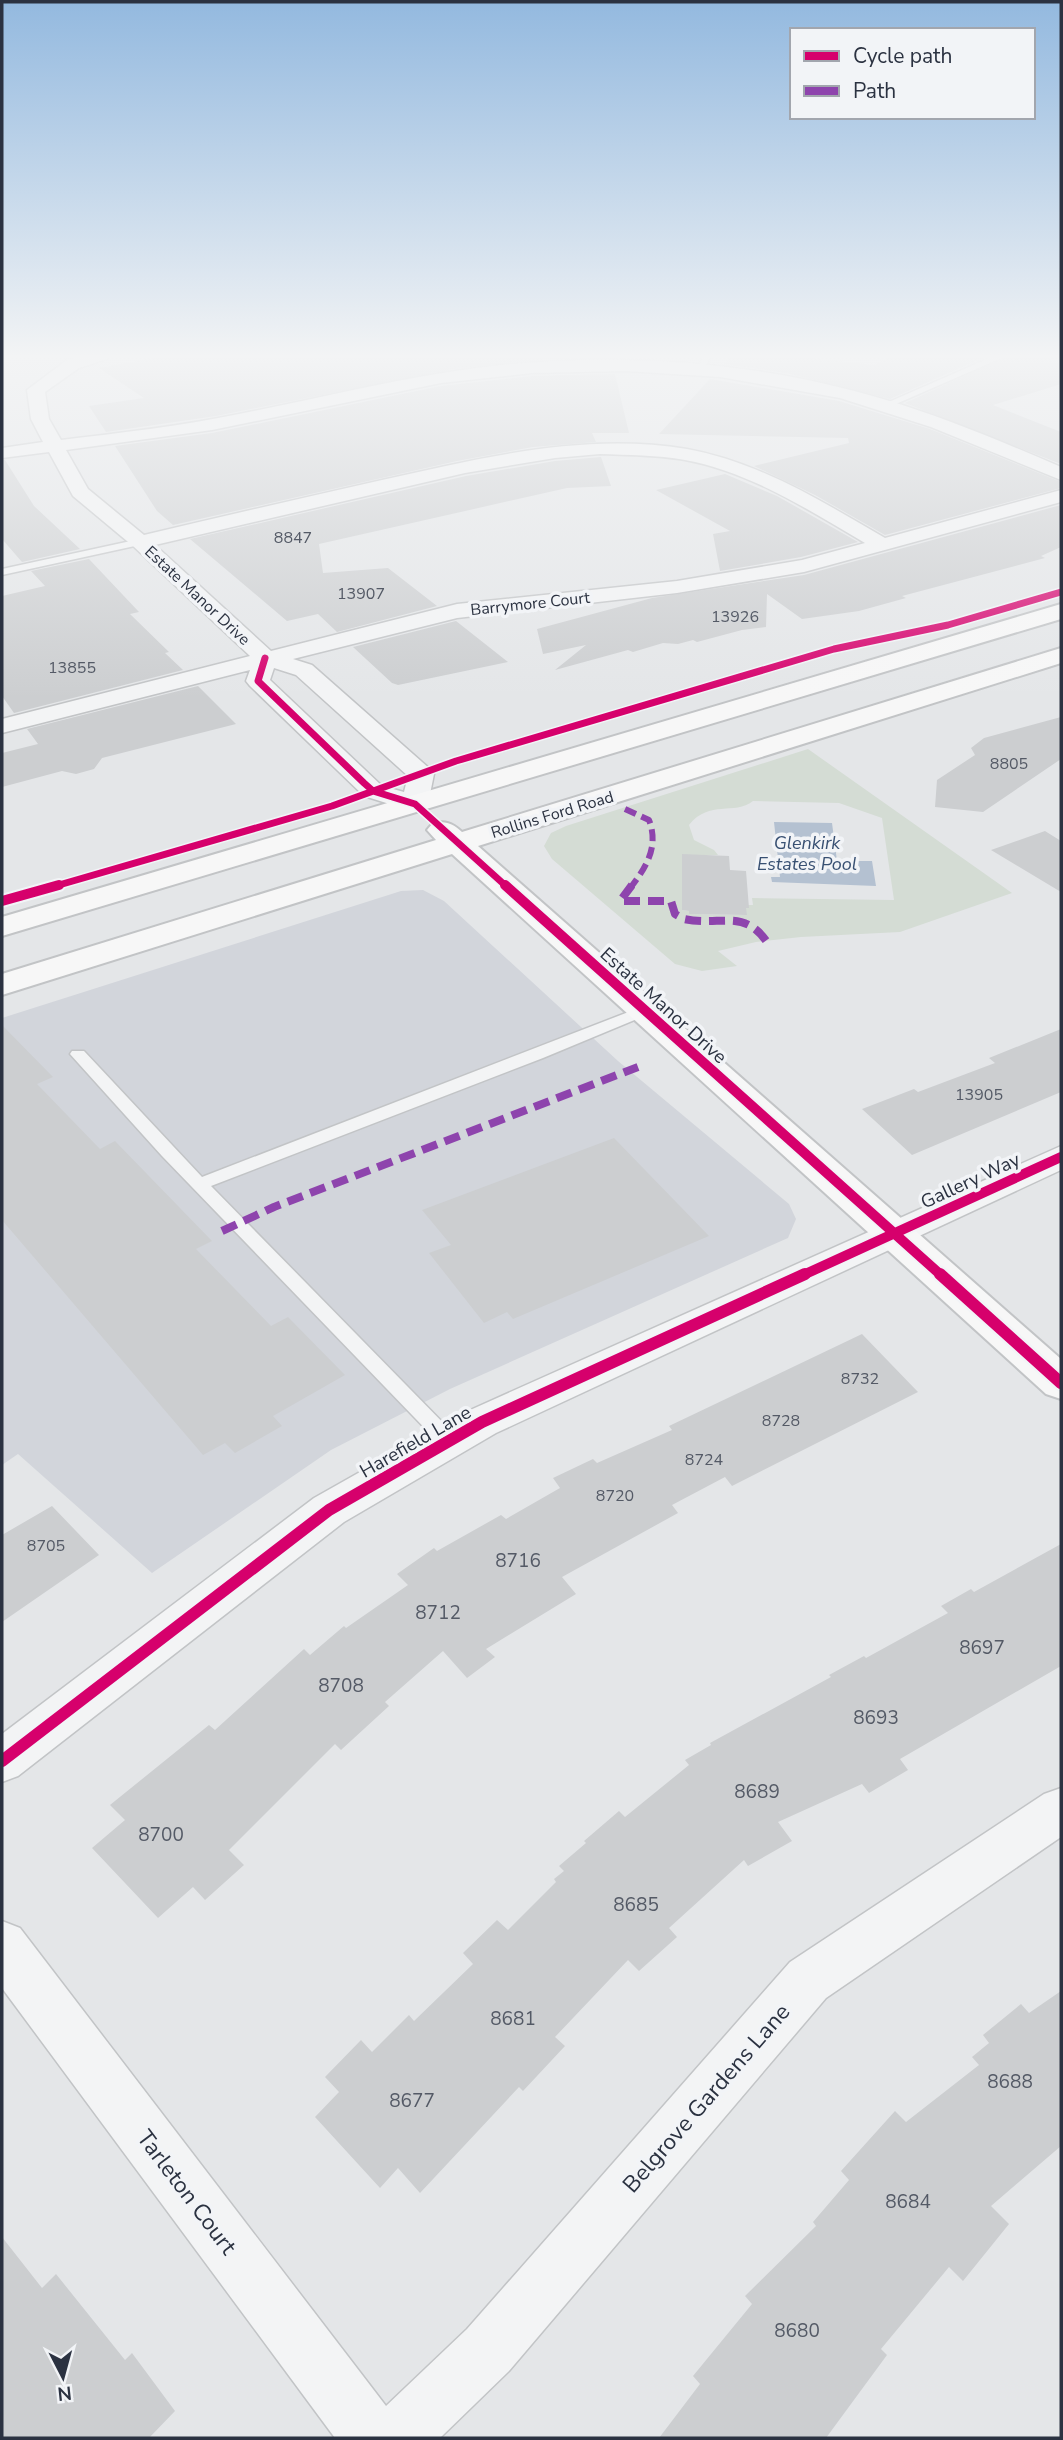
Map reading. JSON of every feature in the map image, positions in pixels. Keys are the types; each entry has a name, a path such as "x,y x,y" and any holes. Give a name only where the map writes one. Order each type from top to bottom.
{"main road":[{"path":"2,927 1061,611"},
{"name":"Rollins Ford Road","path":"2,985 1061,655"},
{"name":"Estate Manor Drive","path":"415,804 1061,1383"}],"street":[{"name":"Estate Manor Drive","path":"68,470 80,492 140,542 265,658 304,670 421,774 415,804 373,791 258,681 265,658"},
{"path":"140,542 459,470"},
{"path":"738,470 775,486 883,545"},
{"name":"Barrymore Court","path":"2,726 457,611 677,587 804,566 1061,496"},
{"name":"Gallery Way","path":"894,1234 1061,1157"},
{"name":"Harefield Lane","path":"2,1761 328,1510 482,1422 894,1234"},
{"name":"Belgrove Gardens Lane","path":"396,2438 488,2350 808,1980 1061,1810"},
{"name":"Tarleton Court","path":"2,1946 372,2438"}],"lane":[{"path":"2,572 140,542"},
{"path":"199,1184 537,1055 644,1011"},
{"path":"78,1054 199,1184 449,1441"}],"shaded area":[{"path":"808,749 1012,893 900,932 801,937 756,942 718,951 737,966 702,971 675,964 552,859 544,846 551,833","holes":["753,801 839,803 882,818 894,900 752,898 753,905 746,905 746,915 689,914 689,911 682,910 685,894 699,870 702,855 718,855 714,850 694,840 689,825 697,817 705,812 738,807"]},
{"path":"423,890 444,901 618,1061 789,1204 796,1219 788,1238 450,1389 331,1450 152,1573 18,1454 2,1465 2,1018 401,891"}],"water":[{"name":"Glenkirk Estates Pool","path":"774,822 832,823 837,861 872,861 876,886 772,882 771,877 780,877"}],"building":[{"path":"2,470 11,470 34,506 80,549 22,562 2,539"},
{"path":"130,470 418,470 173,525 157,511"},
{"path":"502,470 605,470 611,486 567,488 319,544 323,573 388,568 437,606 337,632 318,614 287,621 190,539"},
{"path":"762,470 1031,470 1061,482 1061,488 885,535 815,495"},
{"path":"725,474 777,496 858,542 801,557 720,571 713,534 730,531 656,490"},
{"path":"1061,505 1061,547 1041,556 1045,558 902,596 906,598 859,611 802,619 767,594 766,627 742,630 697,642 693,640 678,644 663,643 633,652 628,650 555,670 586,645 543,654 537,629 652,598 804,575"},
{"path":"89,559 139,612 130,614 169,652 165,653 183,670 14,713 2,696 2,596 45,586 31,571"},
{"path":"456,621 508,662 398,685 392,683 353,647"},
{"path":"198,686 236,724 102,758 94,769 76,774 62,771 2,787 2,753 38,744 27,729"},
{"path":"1061,717 1061,759 983,812 935,807 937,780 975,755 971,748 984,738"},
{"path":"1045,831 1061,841 1061,892 991,850"},
{"path":"682,854 729,856 730,870 746,871 749,908 746,908 747,915 689,914 689,911 682,910"},
{"path":"2,1025 53,1077 37,1084 100,1149 115,1141 212,1241 196,1249 271,1326 288,1317 345,1375 273,1416 282,1426 235,1453 225,1443 203,1455 2,1220"},
{"path":"1061,1029 1061,1092 912,1155 862,1109 914,1089 918,1092 995,1063 989,1058"},
{"path":"614,1138 709,1236 513,1319 507,1312 484,1323 429,1253 451,1245 422,1210"},
{"path":"862,1334 918,1392 732,1486 725,1477 672,1505 678,1513 562,1577 576,1594 486,1649 495,1657 467,1678 443,1651 385,1702 389,1706 341,1750 335,1744 229,1850 244,1865 205,1900 193,1887 158,1918 92,1848 125,1820 110,1805 209,1725 215,1730 304,1649 310,1655 344,1626 346,1628 408,1585 397,1574 434,1548 437,1551 501,1515 506,1519 560,1488 553,1478 593,1459 597,1463 672,1430 669,1426"},
{"path":"52,1506 99,1555 2,1622 2,1535"},
{"path":"1061,1544 1061,1666 900,1759 908,1770 869,1793 862,1784 778,1822 792,1841 748,1866 744,1860 669,1928 677,1937 639,1971 628,1960 555,2037 565,2046 523,2091 519,2087 420,2193 398,2168 380,2188 315,2117 339,2092 325,2077 361,2040 372,2052 409,2015 414,2021 473,1964 463,1953 497,1920 508,1930 556,1882 554,1879 564,1871 559,1866 586,1843 584,1841 619,1811 625,1817 689,1765 685,1760 711,1745 710,1743 831,1677 829,1675 948,1613 941,1606 971,1589 974,1592"},
{"path":"1061,1991 1061,2146 991,2206 1009,2224 963,2281 949,2267 881,2349 887,2355 826,2438 659,2438 700,2384 693,2376 752,2304 745,2296 816,2226 813,2222 849,2180 841,2171 895,2111 906,2122 979,2065 972,2057 989,2043 983,2035 1021,2004 1029,2013"},
{"path":"2,2237 42,2288 56,2274 125,2360 132,2353 175,2411 149,2438 2,2438"}],"marked path":[{"path":"625,809 649,820 654,842 647,863 620,901 671,901 675,914 684,919 748,923 758,929 769,945"},
{"path":"222,1231 274,1207 638,1067"}],"cycle path":[{"path":"2,901 332,806 456,761 834,649 948,625 1061,592"},
{"path":"265,658 258,681 364,783 373,791 415,804 1061,1383"},
{"path":"2,1761 329,1510 482,1422 1061,1157"}]}
